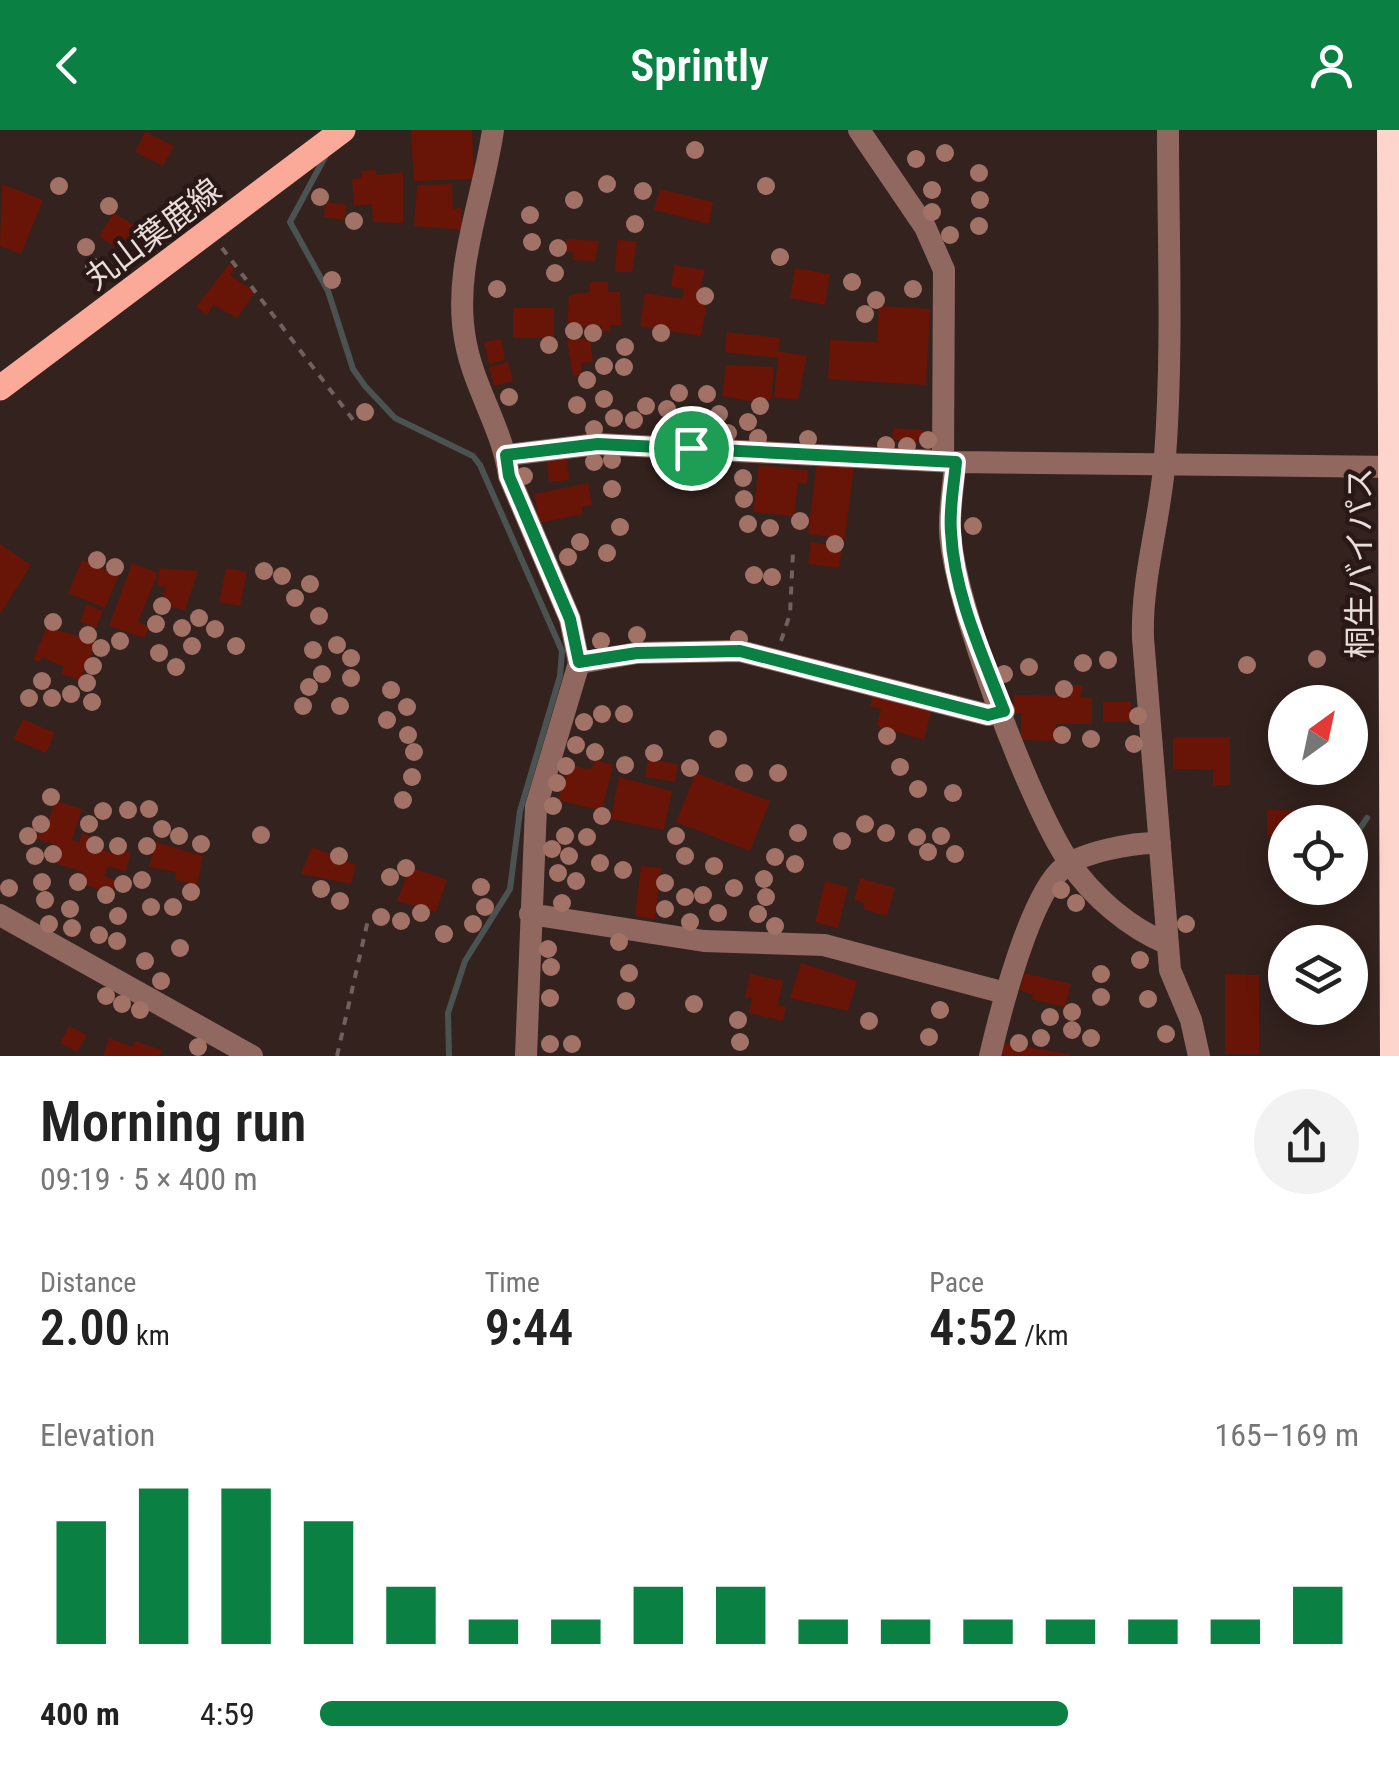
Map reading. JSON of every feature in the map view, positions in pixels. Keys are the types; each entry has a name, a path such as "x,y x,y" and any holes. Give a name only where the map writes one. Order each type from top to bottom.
{"highway":[{"name":"桐生バイパス","path":"1392,130 1395,1056"}],"main road":[{"name":"丸山葉鹿線","path":"0,388 343,130"}],"street":[{"path":"492,130 486,181 466,256 462,311 473,373 506,455 509,476 570,619 579,662 536,808 526,1056"},
{"path":"859,130 924,227 944,270 950,530 954,556 974,632 1031,785 1070,863 1126,922 1168,944"},
{"path":"1168,130 1165,464 1142,608 1170,970 1191,1020 1199,1056"},
{"path":"506,455 598,444 949,461 1395,467"},
{"path":"579,662 702,648 776,658 826,676 988,715 1004,711"},
{"path":"990,1056 1005,993 1050,882 1070,863 1127,845 1160,843"},
{"path":"530,914 704,941 824,945 1005,993"},
{"path":"0,916 252,1056"}],"path":[{"path":"209,233 354,421"},
{"path":"776,658 790,614 793,552"},
{"path":"337,1056 368,920"}],"building":[{"path":"411,130 472,130 474,179 414,181"},
{"path":"145,132 174,146 163,166 135,152"},
{"path":"376,170 376,175 403,172 403,223 373,222 372,204 354,206 352,179 362,178 361,171"},
{"path":"2,184 43,200 21,254 0,246"},
{"path":"452,184 453,209 461,208 463,230 414,226 417,185"},
{"path":"660,189 713,202 709,224 654,210"},
{"path":"326,202 347,205 344,220 324,217"},
{"path":"114,213 154,237 137,263 99,236"},
{"path":"566,239 599,241 595,261 572,260 573,252 566,252"},
{"path":"617,240 637,241 632,272 615,272"},
{"path":"229,264 235,268 230,275 255,292 237,318 213,305 207,315 196,307"},
{"path":"674,265 705,270 697,300 707,302 701,336 640,326 645,293 682,299 684,289 671,287"},
{"path":"795,268 830,274 825,305 790,298"},
{"path":"590,282 608,282 608,292 620,292 621,325 609,325 609,331 602,331 602,326 567,327 569,295 590,292"},
{"path":"879,306 930,309 926,385 828,379 830,340 877,342"},
{"path":"513,308 554,308 554,338 513,338"},
{"path":"727,332 780,338 778,351 807,356 798,400 774,397 778,358 725,352"},
{"path":"590,338 593,362 581,363 582,375 573,376 567,340"},
{"path":"501,339 505,360 489,364 484,342"},
{"path":"508,362 513,381 494,386 489,367"},
{"path":"726,365 774,367 771,400 761,399 760,403 722,396"},
{"path":"893,428 923,430 923,442 892,440"},
{"path":"567,459 569,480 549,482 547,461"},
{"path":"817,461 854,466 845,539 808,534"},
{"path":"759,465 808,470 807,484 798,483 794,516 753,512"},
{"path":"588,483 592,505 582,507 583,514 540,523 534,494"},
{"path":"811,542 842,547 839,568 808,564"},
{"path":"0,544 31,565 0,614"},
{"path":"82,560 119,575 105,608 68,593"},
{"path":"132,563 158,573 138,622 149,627 144,638 109,626"},
{"path":"160,568 198,571 185,610 168,606 170,599 163,598 165,587 157,585"},
{"path":"226,568 247,572 240,606 219,602"},
{"path":"87,604 103,611 96,628 80,621"},
{"path":"47,627 97,642 80,680 61,674 64,667 42,657 40,662 33,659"},
{"path":"1070,685 1083,685 1080,698 1092,698 1092,724 1056,724 1056,741 1021,740 1021,713 1014,713 1014,695 1069,696"},
{"path":"873,694 932,708 924,740 877,726 881,709 870,706"},
{"path":"1103,702 1131,702 1132,722 1103,722"},
{"path":"23,719 55,733 46,753 13,739"},
{"path":"1173,737 1230,737 1230,785 1213,785 1213,770 1173,769"},
{"path":"648,759 678,764 675,782 645,777"},
{"path":"594,760 613,765 602,811 558,800 570,765 587,769 593,767"},
{"path":"696,773 770,801 750,851 676,822"},
{"path":"619,777 672,791 664,830 611,819"},
{"path":"55,801 82,809 72,840 79,842 82,833 90,836 87,845 113,854 115,848 131,853 125,872 108,866 104,876 115,880 111,894 84,884 83,872 54,863 59,846 37,839 41,826 46,828"},
{"path":"156,842 203,856 197,885 175,880 176,872 149,867"},
{"path":"312,847 356,865 351,884 301,874"},
{"path":"641,866 661,868 655,919 635,916"},
{"path":"410,867 447,880 436,912 397,901"},
{"path":"860,878 895,888 887,916 863,909 865,903 854,900"},
{"path":"825,881 848,887 838,928 815,922"},
{"path":"801,963 857,981 848,1011 790,998"},
{"path":"1024,973 1071,984 1065,1007 1031,999 1033,994 1020,991"},
{"path":"750,974 783,981 778,1005 786,1007 783,1021 749,1013 752,999 745,997"},
{"path":"1225,974 1259,975 1259,1054 1225,1054"},
{"path":"69,1026 87,1035 77,1052 60,1043"},
{"path":"109,1038 133,1047 135,1041 162,1050 160,1056 103,1056"},
{"path":"1002,1043 1070,1054 1070,1056 1000,1056"}],"waterway":[{"path":"325,157 290,222 328,291 353,369 395,418 473,456 480,465 562,651 560,676 520,811 510,889 465,961 448,1013 449,1056"}],"route":[{"path":"598,444 691,448 956,462 950,530 954,556 974,632 1004,711 988,715 740,651 702,648 579,662 570,619 509,476 506,455 598,444"}]}
